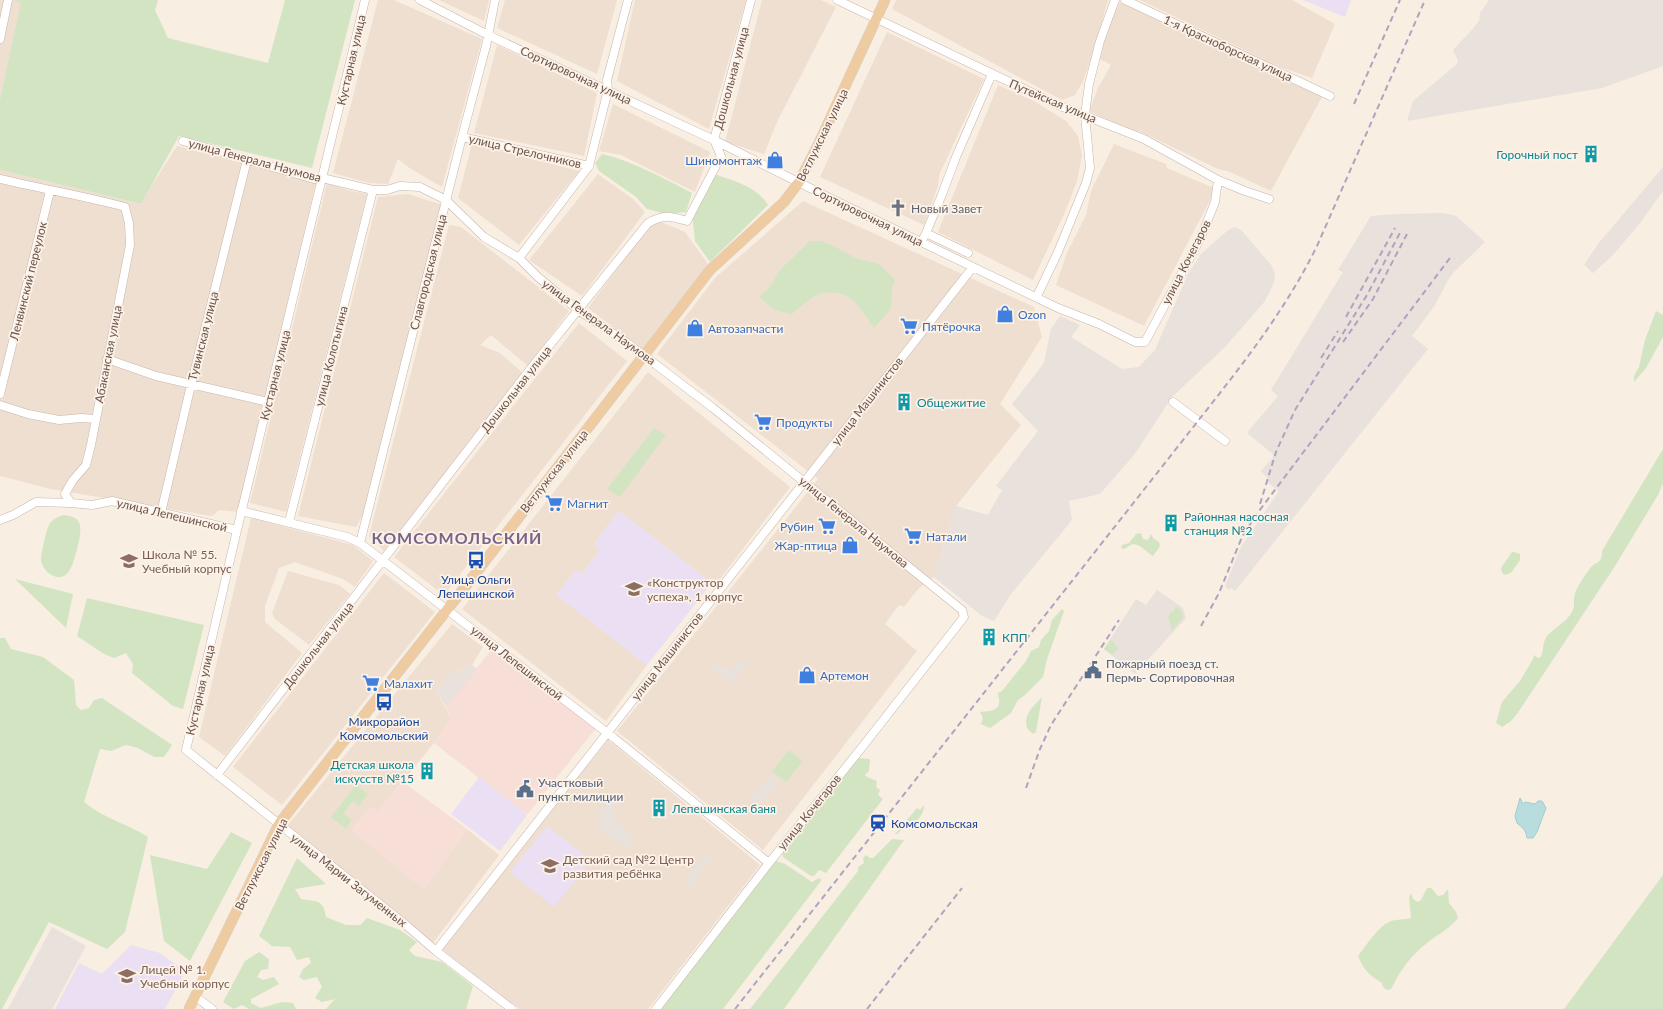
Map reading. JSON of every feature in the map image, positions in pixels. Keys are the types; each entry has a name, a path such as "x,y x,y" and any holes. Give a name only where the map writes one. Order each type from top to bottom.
{"main road":[{"name":"Ветлужская улица","path":"189,1009 279,824 710,270 784,202 800,182 885,0"}],"street":[{"path":"0,39 8,0"},
{"name":"Кустарная улица","path":"186,750 241,511 365,0"},
{"name":"Сортировочная улица","path":"420,0 488,35 714,140 922,243 1037,296 1058,308 1099,324 1135,342 1145,342"},
{"name":"Славгородская улица","path":"360,543 488,35 495,0"},
{"path":"519,258 589,166 608,90 607,80 628,0"},
{"name":"Дошкольная улица","path":"217,775 384,561 528,372 648,222 659,217 671,216 687,221 721,156 714,140 751,0"},
{"name":"Путейская улица","path":"837,0 1058,105 1144,139 1218,180 1270,199"},
{"path":"1037,296 1058,252 1086,183 1090,168 1085,115 1089,84 1100,41 1115,0"},
{"name":"1-я Красноборская улица","path":"1125,0 1330,96"},
{"path":"922,243 956,157 992,74"},
{"name":"улица Стрелочников","path":"462,136 589,166"},
{"name":"улица Генерала Наумова","path":"183,141 314,179 322,178 373,190 387,190 400,186 420,188 446,200 484,237 519,258 538,277 578,310 644,355 804,481 962,610 964,617"},
{"name":"Тувинская улица","path":"161,513 247,160"},
{"path":"0,179 50,191"},
{"name":"улица Кочегаров","path":"1145,342 1201,237 1215,202 1218,180"},
{"name":"улица Колотыгина","path":"289,522 373,190"},
{"name":"Абаканская улица","path":"50,191 91,198 125,208 129,223 130,245 86,465 73,480 65,494 72,503"},
{"name":"Ленвинский переулок","path":"0,394 50,191"},
{"path":"926,233 968,253"},
{"name":"улица Машинистов","path":"436,951 973,267"},
{"path":"107,359 156,376 268,402"},
{"path":"1173,402 1225,441"},
{"path":"0,405 28,414 59,420 81,418 95,419"},
{"name":"улица Лепешинской","path":"0,520 13,515 36,502 92,505 112,501 237,530"},
{"name":"улица Лепешинской","path":"241,511 347,537 360,543 607,733 769,863"},
{"name":"улица Кочегаров","path":"656,1009 769,863 964,617"},
{"name":"улица Марии Загуменных","path":"186,750 436,951 512,1009"},
{"path":"196,997 212,1009"}],"shaded area":[{"path":"0,0 14,0 22,2 0,99"},
{"path":"378,0 394,0 482,39 442,187 411,169 398,159 388,184 369,183 333,173"},
{"path":"439,0 489,0 484,21"},
{"path":"505,0 617,0 597,74 497,28"},
{"path":"635,0 746,0 709,129 617,81"},
{"path":"762,0 821,0 836,7 777,122 764,154 725,142"},
{"path":"896,0 1108,0 1092,56 1083,81 1075,95 1062,100 892,9"},
{"path":"1140,0 1292,0 1335,24 1312,78 1280,67"},
{"path":"1303,0 1351,0 1345,17"},
{"path":"1489,0 1663,0 1663,66 1602,88 1407,121 1413,101 1457,64 1458,60 1453,50 1479,21 1480,13"},
{"path":"1120,2 1248,63 1323,95 1271,191 1230,172 1218,169 1139,131 1137,133 1089,111 1098,88 1111,65 1098,58 1107,29"},
{"path":"887,32 984,79 939,175 938,186 924,225 820,177"},
{"path":"497,45 597,93 584,156 474,133"},
{"path":"998,85 1034,101 1066,121 1078,136 1082,155 1077,181 1066,210 1033,280 938,232"},
{"path":"613,104 710,152 695,192 621,155 599,151"},
{"path":"472,144 579,171 519,245 458,198"},
{"path":"1114,144 1166,164 1167,168 1216,189 1144,326 1056,285 1067,253 1086,215 1091,191"},
{"path":"177,146 316,182 238,512 219,510 211,516 51,489 0,476 0,170 140,204"},
{"path":"1663,167 1663,191 1640,223 1612,256 1593,273 1584,265 1598,244"},
{"path":"598,174 633,199 645,212 582,296 529,260"},
{"path":"327,183 351,191 367,194 286,512 250,503"},
{"path":"408,194 443,205 364,513 356,527 298,516 378,197"},
{"path":"803,201 1034,307 1042,337 1000,404 1021,425 956,506 934,577 918,589 904,607 899,605 885,624 917,651 763,850 617,731 818,479 657,354 715,278"},
{"path":"1444,213 1456,216 1485,242 1454,272 1448,280 1435,305 1412,336 1428,349 1235,591 1231,588 1229,590 1225,586 1241,547 1279,491 1266,481 1268,479 1261,471 1273,457 1273,454 1247,433 1278,396 1271,390 1343,272 1338,270 1371,216"},
{"path":"654,219 685,232 708,264 642,349 588,308"},
{"path":"449,225 461,227 569,311 528,366 491,335 480,345 500,353 523,373 384,551 369,536"},
{"path":"1234,227 1241,230 1272,266 1275,274 1274,282 1265,301 1225,347 1172,397 1134,455 1100,494 1069,501 1072,520 1011,594 994,621 982,616 934,577 956,506 988,515 1002,490 996,486 1038,431 1012,404 1044,363 1051,329 1060,316 1080,325 1071,337 1122,369 1139,367 1155,350 1188,274 1201,254 1227,231"},
{"path":"579,323 627,361 444,595 394,557"},
{"path":"648,372 790,487 717,583 712,583 619,511 594,544 601,549 582,574 576,570 557,595 647,665 606,721 462,609"},
{"name":"«Конструктор успеха», 1 корпус","path":"619,511 712,583 647,665 556,595 576,570 582,574 601,549 594,544"},
{"path":"251,518 353,545 373,561 355,587 343,579 295,562 279,568 265,606 265,622 302,653 225,756 199,737"},
{"path":"288,571 339,585 350,594 309,645 275,619 272,613"},
{"path":"384,573 435,612 282,805 233,767"},
{"path":"1157,590 1183,608 1186,618 1135,674 1104,649 1136,599 1146,605"},
{"path":"452,624 483,647 472,665 449,675 436,691 451,718 434,743 378,812 424,890 467,829 499,855 433,943 288,825"},
{"path":"492,649 596,728 527,815 434,743 451,718 446,707"},
{"path":"741,659 747,664 731,684 710,667 713,663 723,666 730,671"},
{"path":"472,665 477,669 446,707 436,691 449,675"},
{"path":"608,740 760,865 648,1009 520,1009 441,949"},
{"path":"770,775 780,782 765,799 756,804 750,799"},
{"path":"479,777 527,815 500,851 451,814"},
{"path":"403,782 467,829 424,890 351,830 370,806 378,812"},
{"path":"612,796 618,800 614,809 615,818 633,837 627,848 602,833 598,824 597,816"},
{"name":"Детский сад №2 Центр развития ребёнка","path":"547,826 591,860 554,907 510,872"},
{"path":"706,853 712,858 690,888 683,883"},
{"path":"52,927 86,946 52,1009 8,1009"},
{"name":"Лицей № 1. Учебный корпус","path":"131,945 160,953 179,967 182,978 165,1009 55,1009 79,963 102,974"}],"green space":[{"path":"14,0 158,0 155,10 168,38 268,63 285,0 355,0 312,168 179,136 141,204 0,170 0,99 21,3"},
{"path":"602,154 626,161 692,193 686,212 666,214 647,209 636,197 599,171 595,163"},
{"path":"711,173 743,184 763,198 768,205 710,262 695,241 692,213"},
{"path":"810,241 821,241 832,245 855,258 879,264 895,280 892,287 891,309 874,328 854,301 839,293 830,292 818,295 807,301 792,314 775,310 759,297 769,288 781,269"},
{"path":"1656,311 1663,315 1663,337 1646,368 1634,382 1634,376 1639,367 1645,340"},
{"path":"654,428 666,435 620,497 607,489"},
{"path":"1663,449 1663,483 1658,495 1615,566 1517,714 1511,721 1502,727 1496,723 1502,702 1520,681 1534,655 1538,658 1541,657 1544,641 1547,636 1571,614 1574,608 1574,596 1579,585 1591,567 1601,559 1602,551"},
{"path":"63,515 75,518 79,522 80,537 70,570 62,577 56,577 48,573 45,569 41,556 50,523 54,519"},
{"path":"1141,533 1143,539 1148,540 1151,534 1153,538 1159,542 1160,546 1153,556 1136,544 1124,549 1121,548 1122,545 1129,543 1136,534"},
{"path":"1512,552 1520,554 1520,560 1511,573 1505,575 1502,573 1501,568"},
{"path":"15,579 73,594 66,628"},
{"path":"87,598 204,625 183,709 173,706 132,673 133,664 126,653 114,658 104,654 77,636"},
{"path":"1176,607 1181,611 1183,618 1171,631 1171,625 1168,618 1170,612 1172,612"},
{"path":"1062,609 1064,611 1047,659 1043,677 1018,700 1011,713 990,728 981,724 983,718 980,712 994,710 997,708 999,702 998,693 1002,691 1026,661 1031,651 1039,647 1041,640 1049,631 1052,620"},
{"path":"0,638 5,638 11,649 43,657 74,680 76,705 81,710 89,708 94,700 102,698 172,745 164,757 154,757 138,748 126,745 111,751 100,749 84,802 91,808 107,817 148,837 125,932 107,949 49,922 2,1009 0,1009"},
{"path":"1111,639 1118,649 1112,655 1104,649"},
{"path":"1042,697 1036,732 1033,734 1027,728 1026,719 1032,708"},
{"path":"789,750 803,761 786,782 772,771"},
{"path":"859,758 870,759 869,771 865,775 877,781 876,787 880,790 878,795 883,799 826,873 819,870 814,876 811,876 783,857 782,852"},
{"path":"356,785 368,794 359,806 352,801 344,813 351,820 346,829 331,817"},
{"path":"924,805 922,814 916,822 911,826 907,824 897,834 895,834 917,808 920,810"},
{"path":"231,832 252,843 190,961 164,941 150,855 207,869"},
{"path":"892,839 904,840 784,1009 750,1009 858,871 858,867 864,863 863,858 866,855 873,858"},
{"path":"297,858 326,884 295,889 301,899 319,902 325,911 326,917 346,925 360,925 367,918 400,930 417,942 409,950 415,956 442,962 473,986 466,1009 326,1009 335,999 322,1002 315,998 322,987 317,977 304,980 299,977 303,969 311,963 309,957 297,960 290,947 272,946 259,936"},
{"path":"776,861 785,864 812,882 819,878 821,881 723,1009 661,1009 773,862"},
{"path":"1663,875 1663,1009 1564,1009"},
{"path":"1427,888 1431,888 1438,896 1443,895 1448,889 1449,903 1456,912 1458,918 1415,953 1398,976 1391,989 1387,990 1383,987 1382,983 1367,972 1358,956 1373,936 1386,923 1393,920 1411,918 1409,898 1411,893 1413,899 1418,902 1421,900"},
{"path":"259,952 269,959 268,969 261,970 257,977 263,980 274,977 279,984 251,999 251,1003 261,1008 282,1002 293,1003 296,1009 249,1009 242,1005 234,1009 223,1002 245,961"}],"water":[{"path":"1520,798 1523,804 1525,802 1535,804 1538,801 1542,801 1546,808 1537,832 1533,838 1527,838 1524,829 1517,823 1515,816"}],"railway":[{"path":"1354,104 1400,0"},
{"path":"735,1009 1262,337 1305,270 1317,246 1425,0"},
{"path":"1346,317 1395,228"},
{"path":"1260,504 1276,452 1295,410 1367,295 1401,231"},
{"path":"1343,342 1373,299 1407,234"},
{"path":"1201,626 1219,593 1242,537 1256,515 1450,258"},
{"path":"1321,358 1338,331"},
{"path":"1026,788 1040,749 1051,725 1119,620"},
{"path":"867,1009 962,888"}],"place":[{"name":"Горочный пост","path":"1591,154"},
{"name":"Шиномонтаж","path":"775,160"},
{"name":"Новый Завет","path":"898,208"},
{"name":"Ozon","path":"1005,314"},
{"name":"Пятёрочка","path":"909,326"},
{"name":"Автозапчасти","path":"695,328"},
{"name":"Общежитие","path":"904,402"},
{"name":"Продукты","path":"763,422"},
{"name":"Магнит","path":"554,503"},
{"name":"Районная насосная станция №2","path":"1171,523"},
{"name":"Рубин","path":"827,526"},
{"name":"Натали","path":"913,536"},
{"name":"Жар-птица","path":"850,545"},
{"name":"Улица Ольги Лепешинской","path":"476,560"},
{"name":"Школа № 55. Учебный корпус","path":"129,561"},
{"name":"«Конструктор успеха», 1 корпус","path":"634,589"},
{"name":"КПП","path":"989,637"},
{"name":"Пожарный поезд ст. Пермь- Сортировочная","path":"1093,670"},
{"name":"Артемон","path":"807,675"},
{"name":"Малахит","path":"371,683"},
{"name":"Микрорайон Комсомольский","path":"384,702"},
{"name":"Детская школа искусств №15","path":"427,771"},
{"name":"Участковый пункт милиции","path":"525,789"},
{"name":"Лепешинская баня","path":"659,808"},
{"name":"Комсомольская","path":"878,823"},
{"name":"Детский сад №2 Центр развития ребёнка","path":"550,866"},
{"name":"Лицей № 1. Учебный корпус","path":"127,976"}],"district":[{"name":"КОМСОМОЛЬСКИЙ","path":"457,537"}]}
